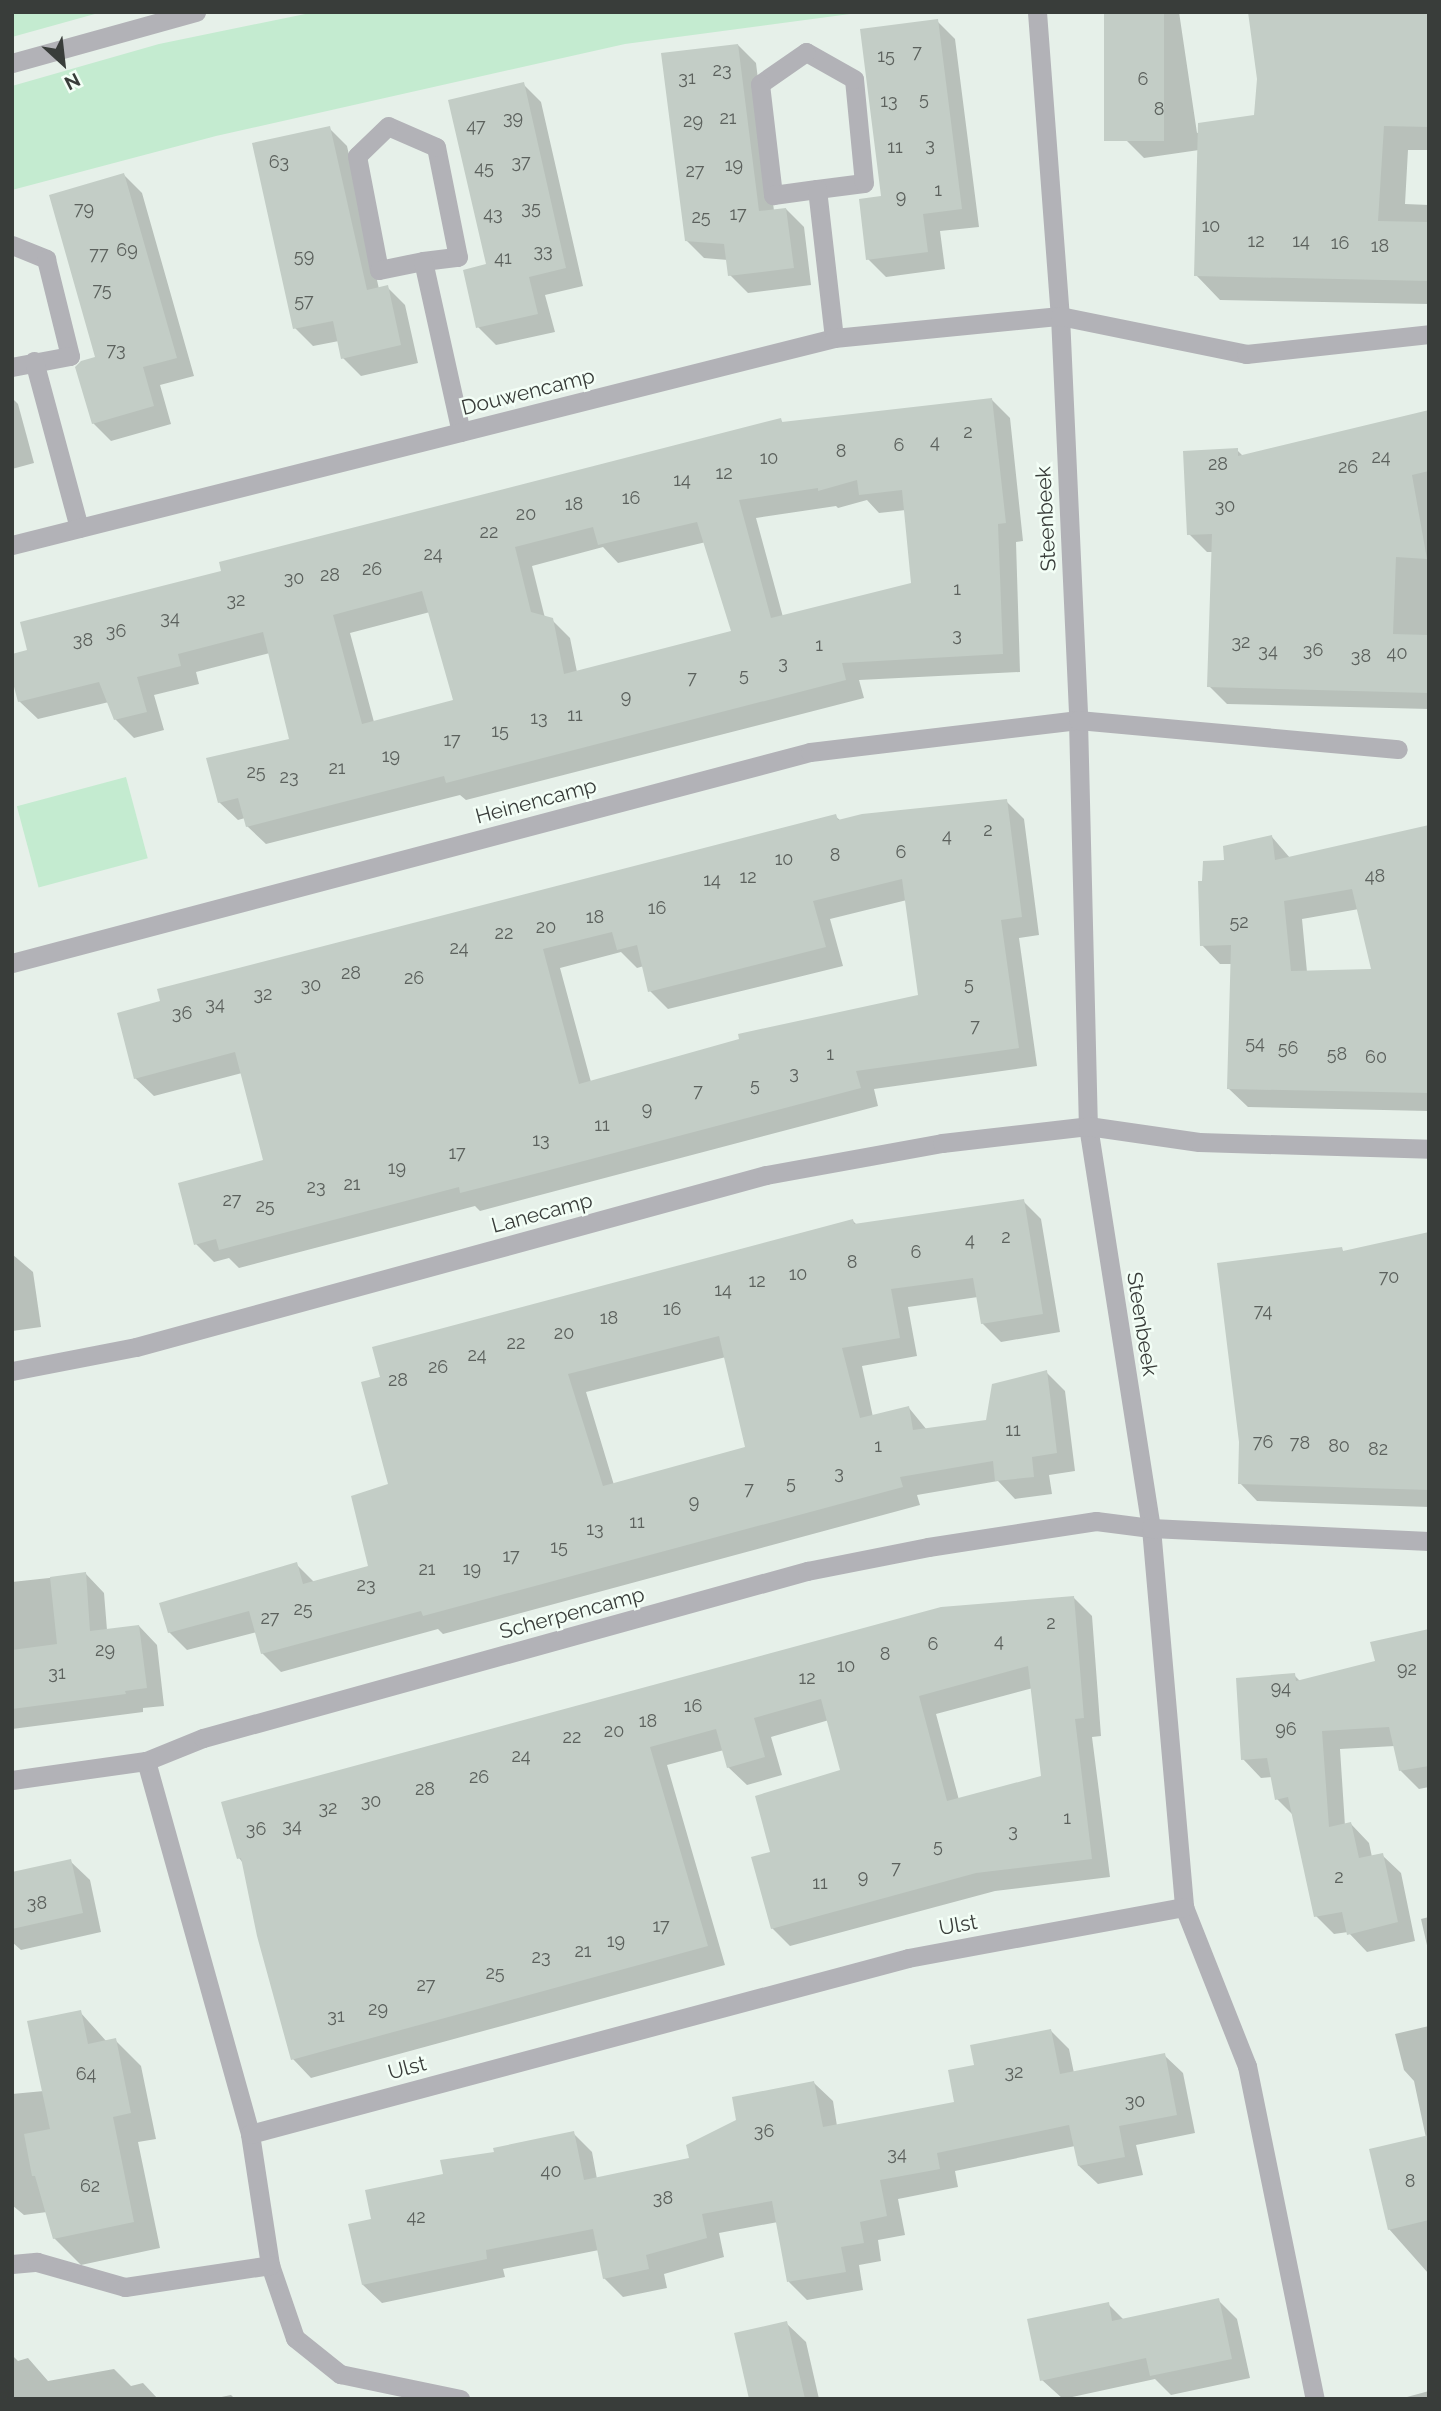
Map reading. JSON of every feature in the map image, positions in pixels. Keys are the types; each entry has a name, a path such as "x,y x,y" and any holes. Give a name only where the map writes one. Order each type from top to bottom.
{"street":[{"path":"12,63 196,12"},
{"name":"Steenbeek","path":"1037,12 1060,316 1078,719 1088,1126 1151,1528 1184,1908"},
{"path":"806,52 854,79 864,183 817,189 773,195 760,84 806,52"},
{"path":"388,126 436,147 458,257 423,261 379,270 357,156 388,126"},
{"path":"817,189 834,338"},
{"path":"12,245 46,259 70,356 12,367"},
{"path":"423,261 461,432"},
{"path":"1060,316 1246,354 1429,334"},
{"name":"Douwencamp","path":"12,545 834,338 1060,316"},
{"path":"34,361 79,528"},
{"path":"1078,719 1398,749"},
{"name":"Heinencamp","path":"12,963 810,752 1078,719"},
{"path":"1088,1126 1199,1142 1429,1149"},
{"name":"Lanecamp","path":"12,1371 136,1347 766,1175 942,1143 1088,1126"},
{"name":"Scherpencamp","path":"12,1780 146,1761 203,1738 807,1571 928,1547 1096,1521 1151,1528"},
{"path":"1151,1528 1429,1541"},
{"path":"146,1761 250,2134 270,2265 295,2338 340,2374 460,2399"},
{"path":"1184,1908 1247,2066 1315,2399"},
{"name":"Ulst","path":"250,2134 908,1958 1184,1908"},
{"path":"12,2264 37,2262 125,2287 270,2265"}],"green space":[{"path":"12,12 102,12 12,37"},
{"path":"315,12 865,12 625,44 216,136 12,190 12,86 159,44"},
{"path":"126,777 148,858 39,887 17,806"}],"building":[{"path":"1104,12 1164,12 1164,141 1104,141"},
{"path":"1248,12 1429,12 1429,127 1384,126 1378,221 1429,222 1429,281 1194,276 1198,123 1254,115 1257,79"},
{"path":"938,19 962,209 923,214 928,252 866,260 859,199 881,196 860,29"},
{"path":"738,44 759,211 786,208 794,268 728,276 724,244 685,241 661,53"},
{"path":"524,82 566,268 529,277 538,314 476,328 463,270 486,264 448,100"},
{"path":"330,126 367,290 388,285 401,345 341,359 333,321 293,329 252,143"},
{"path":"124,173 177,358 143,367 154,406 92,424 75,367 81,361 95,357 49,195"},
{"path":"992,398 1006,523 998,524 1003,654 842,663 846,680 446,783 444,776 246,827 238,798 218,803 206,758 289,739 263,632 178,654 181,666 137,677 147,712 114,720 99,682 18,702 12,679 12,654 27,650 20,622 221,571 219,562 781,418 782,422","holes":["857,480 859,495 902,490 911,583 771,618 739,500 818,488 818,491","697,522 731,631 564,674 553,618 531,612 515,547 593,527 598,545","422,591 453,700 362,724 333,615"]},
{"path":"1429,410 1429,471 1412,475 1427,559 1396,557 1393,634 1429,635 1429,693 1207,687 1212,534 1187,535 1183,451 1238,448 1238,456"},
{"path":"1007,799 1022,917 1001,920 1019,1048 856,1071 861,1088 542,1172 460,1193 459,1187 219,1250 216,1239 194,1245 178,1183 263,1160 235,1052 134,1079 117,1013 160,1001 157,989 836,814 838,820 862,814","holes":["902,879 918,995 738,1034 739,1039 579,1084 543,949 612,932 617,950 637,945 648,992 826,947 813,901"]},
{"path":"1429,825 1429,1093 1227,1089 1231,945 1200,946 1198,881 1202,881 1203,861 1224,860 1223,846 1272,835 1275,860","holes":["1352,889 1371,969 1291,971 1284,901"]},
{"path":"1024,1199 1043,1314 981,1324 973,1278 891,1289 900,1338 842,1348 860,1418 909,1406 913,1430 986,1420 992,1384 1047,1370 1057,1453 1032,1457 1034,1477 995,1481 993,1461 900,1477 903,1487 423,1616 421,1611 261,1654 249,1611 168,1633 159,1603 297,1562 303,1584 368,1566 351,1496 388,1484 361,1382 380,1377 372,1347 853,1219 854,1224","holes":["719,1336 745,1447 603,1486 568,1374"]},
{"path":"1429,1232 1429,1490 1238,1484 1239,1442 1217,1263 1342,1247 1343,1251"},
{"path":"86,1572 90,1631 139,1625 147,1688 125,1691 126,1694 12,1709 12,1650 57,1644 50,1577"},
{"path":"1074,1596 1084,1718 1075,1719 1092,1859 976,1873 771,1929 751,1857 770,1852 755,1796 840,1770 821,1699 754,1718 765,1757 727,1768 716,1729 650,1747 708,1946 291,2060 257,1936 241,1858 237,1859 221,1802 941,1607","holes":["1028,1666 1041,1776 947,1801 919,1696"]},
{"path":"1429,1629 1429,1766 1399,1771 1389,1727 1322,1731 1329,1827 1351,1822 1359,1858 1383,1853 1398,1922 1347,1935 1342,1912 1314,1917 1288,1797 1275,1800 1267,1758 1241,1760 1236,1678 1295,1673 1296,1681 1375,1661 1370,1642"},
{"path":"71,1859 83,1913 12,1929 12,1872"},
{"path":"81,2010 88,2044 116,2038 131,2113 113,2117 134,2222 53,2239 35,2176 32,2176 24,2134 50,2129 27,2021"},
{"path":"1051,2029 1060,2074 1165,2053 1177,2115 1119,2126 1125,2157 1078,2166 1069,2125 937,2153 940,2169 880,2180 887,2216 860,2222 864,2243 841,2247 846,2272 787,2282 772,2201 702,2214 707,2238 646,2255 649,2269 603,2279 593,2229 486,2250 487,2259 362,2285 348,2224 371,2219 365,2190 443,2174 440,2160 494,2152 493,2148 574,2131 584,2180 689,2158 686,2145 736,2120 732,2097 814,2081 823,2127 954,2102 948,2070 974,2065 970,2045"},
{"path":"1429,2135 1429,2220 1388,2230 1369,2149"},
{"path":"1219,2298 1232,2359 1150,2376 1146,2358 1040,2381 1027,2319 1109,2302 1112,2321"},
{"path":"787,2321 805,2399 749,2399 734,2333"}]}
